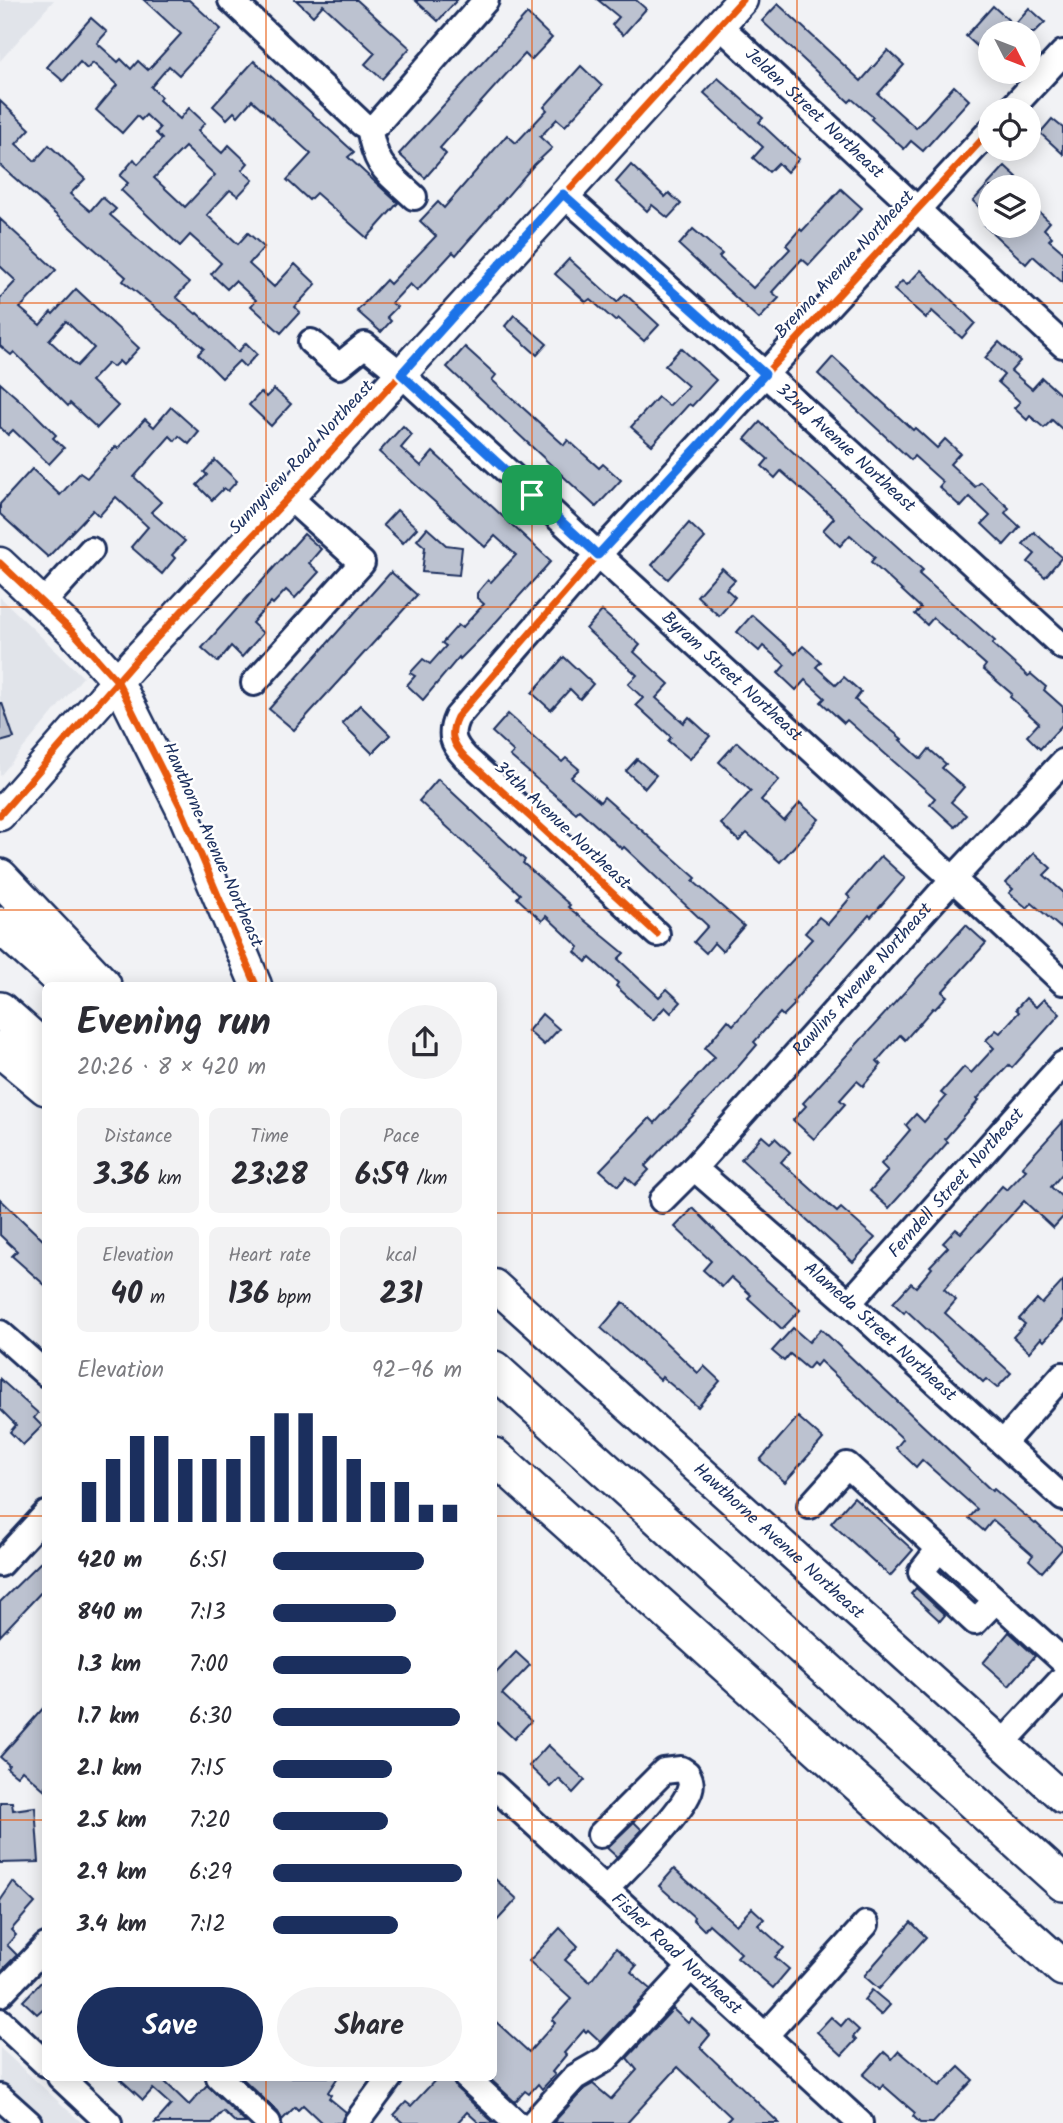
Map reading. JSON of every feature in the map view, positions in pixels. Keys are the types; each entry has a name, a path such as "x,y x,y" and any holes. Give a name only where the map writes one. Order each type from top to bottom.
{"highway":[{"path":"7,900 65,982"},
{"path":"7,900 100,982"},
{"path":"0,1010 42,1047"},
{"path":"0,1049 42,1084"},
{"path":"497,1372 1063,1883"},
{"path":"497,1459 1063,1968"}],"main road":[{"name":"Sunnyview Road Northeast","path":"0,816 118,682 742,0"},
{"name":"Hawthorne Avenue Northeast","path":"0,563 81,640 118,682 181,808 255,982"},
{"name":"Hawthorne Avenue Northeast","path":"497,1289 1063,1798"}],"street":[{"path":"231,0 362,124 369,127"},
{"path":"369,127 384,116 486,0"},
{"name":"Jelden Street Northeast","path":"719,25 1063,345"},
{"path":"1021,98 1063,53"},
{"path":"369,127 379,164 414,197"},
{"name":"Brenna Avenue Northeast","path":"451,737 457,717 598,555 978,144"},
{"name":"32nd Avenue Northeast","path":"563,194 765,374 1063,647"},
{"name":"Byram Street Northeast","path":"311,342 339,366 365,345 401,374 1063,982"},
{"path":"254,683 362,563 289,497"},
{"path":"43,603 91,550"},
{"name":"34th Avenue Northeast","path":"451,737 465,757 657,934"},
{"name":"Rawlins Avenue Northeast","path":"662,1200 694,1168 953,879 1063,762"},
{"name":"Ferndell Street Northeast","path":"849,1303 1063,1064"},
{"name":"Alameda Street Northeast","path":"694,1168 849,1303 1063,1498"},
{"path":"0,1332 42,1370"},
{"path":"1003,1443 1063,1375"},
{"path":"810,1506 847,1465 1063,1661"},
{"path":"0,1564 42,1518"},
{"path":"1002,1744 1063,1678"},
{"path":"600,1835 664,1771 681,1769 687,1773 691,1786 688,1795 658,1835 606,1889"},
{"name":"Fisher Road Northeast","path":"497,1789 860,2123"},
{"path":"765,2036 866,1924"},
{"path":"0,1994 42,1950"},
{"path":"533,2123 575,2077 606,2059 691,1967"},
{"path":"0,2021 42,2060"},
{"path":"64,2081 109,2123"},
{"path":"223,2081 268,2123"},
{"path":"356,2123 387,2081"},
{"path":"470,2081 516,2123"},
{"path":"0,2097 29,2123"}],"shaded area":[{"path":"0,0 54,0 0,61"},
{"path":"0,597 83,677 0,776"},
{"path":"0,2048 82,2123 0,2123"}],"building":[{"path":"144,0 189,0 221,29 179,75 169,66 151,87 161,97 159,100 180,119 189,108 205,123 198,131 222,153 229,145 248,163 242,170 253,180 238,196 230,190 207,215 238,244 248,233 264,247 249,264 274,287 295,264 316,284 295,307 300,312 281,333 251,306 256,300 235,281 227,289 211,274 221,263 190,235 180,246 121,190 128,183 120,176 134,159 138,164 162,139 156,133 160,128 146,115 141,120 137,116 122,133 96,110 117,85 93,63 87,69 80,62 63,81 47,67 91,18 107,32 97,43 118,62 121,59 131,69 138,61 148,70 181,34","holes":["185,147 215,175 185,207 154,178"]},
{"path":"296,0 357,0 410,48 382,79 365,64 375,53 323,5 313,16"},
{"path":"415,0 457,0 438,21"},
{"path":"598,0 636,0 646,9 623,35 612,25 619,17"},
{"path":"778,4 861,81 888,50 904,65 878,94 916,128 954,86 969,100 923,151 911,141 904,149 871,119 873,117 852,99 849,102 762,21"},
{"path":"993,6 1010,21 980,21"},
{"path":"1029,8 1045,22 1041,26 1041,21 1018,21"},
{"path":"527,14 552,38 531,60 525,54 499,82 440,148 446,154 425,178 399,154"},
{"path":"978,23 978,47 966,36"},
{"path":"254,61 354,152 348,157 398,203 367,238 316,193 309,200 287,180 311,154 252,100 238,116 234,112 227,119 213,106"},
{"path":"581,66 602,86 565,126 557,119 540,137 552,148 456,255 453,252 417,291 410,284 392,303 397,307 387,317 391,321 381,332 357,311 386,280 390,284 436,236 420,221 438,202 444,208 507,135 516,143 547,110 544,107"},
{"path":"718,78 763,118 759,122 799,159 787,172 778,163 769,172 753,158 763,147 704,93"},
{"path":"0,101 30,129 16,144 35,161 49,145 85,179 70,194 90,211 102,197 116,209 110,215 189,283 176,297 238,352 246,343 257,354 245,367 239,361 222,378 198,354 204,348 123,281 126,277 0,165"},
{"path":"1052,119 1063,128 1063,154 1041,134"},
{"path":"631,165 665,197 669,193 681,204 668,218 652,205 647,211 616,182"},
{"path":"1005,166 1015,175 997,175"},
{"path":"841,189 862,208 809,265 802,259 772,292 779,298 759,319 679,245 693,229 722,254 719,257 753,288 790,249 786,245 800,229 802,231"},
{"path":"1041,214 1050,222 1044,229 1052,237 1049,240 1063,252 1063,283 1033,256 1026,264 998,238 1041,238"},
{"path":"0,219 56,270 20,308 40,325 76,289 139,348 123,365 119,361 113,367 108,363 91,381 118,406 97,428 70,403 68,406 14,352 11,355 0,346 0,298 16,281 0,266","holes":["66,321 94,348 77,366 49,340"]},
{"path":"569,259 617,302 625,294 659,325 644,341 618,318 615,321 590,299 586,302 555,274"},
{"path":"921,270 975,323 962,338 932,311 926,318 894,290 902,281 907,285"},
{"path":"514,315 547,344 537,355 505,326"},
{"path":"999,342 1020,361 1011,371 1032,389 1042,378 1063,397 1063,430 1052,420 1044,428 1030,416 1027,420 1014,408 1020,402 998,382 1004,375 985,358"},
{"path":"465,347 496,375 492,380 564,445 568,440 599,468 603,464 621,480 596,507 447,367"},
{"path":"681,348 716,380 692,406 689,404 652,445 631,427 658,397 669,406 688,386 665,366"},
{"path":"833,357 913,430 915,428 937,448 945,439 960,453 950,464 975,487 981,482 1009,508 1005,513 1020,527 1004,545 982,524 990,516 970,497 961,507 939,487 943,482 914,456 911,460 818,374"},
{"path":"0,383 56,435 53,438 64,448 49,464 13,430 8,435 0,427"},
{"path":"274,389 291,404 271,426 249,405 261,392 266,397"},
{"path":"171,407 199,432 189,444 179,436 175,441 170,436 134,477 161,502 151,512 185,541 172,555 175,558 162,574 131,547 148,527 116,497 99,516 93,510 48,557 0,514 0,504 32,469 60,495 80,473 87,478 145,419 154,427"},
{"path":"760,422 923,570 919,574 995,641 992,644 1028,676 1031,674 1046,687 1044,690 1063,707 1063,724 1040,749 1027,736 1039,723 1010,697 1012,694 983,669 986,665 933,618 927,625 915,614 921,608 871,562 875,557 850,535 840,546 823,530 834,518 781,471 775,478 762,466 768,459 745,439"},
{"path":"403,426 412,435 401,448 421,466 433,452 551,561 487,632 460,659 459,657 423,700 407,685 415,676 410,673 423,659 430,664 446,646 442,643 458,625 462,628 484,604 477,598 477,593 516,555 495,536 485,547 379,452"},
{"path":"215,460 237,481 228,491 224,488 212,500 197,485 207,475 204,472"},
{"path":"397,510 417,528 403,543 383,525"},
{"path":"689,523 705,538 668,579 652,565"},
{"path":"427,528 446,545 462,547 459,575 422,572 425,547 417,540"},
{"path":"1034,532 1062,557 1045,577 1028,562 1035,554 1023,544"},
{"path":"304,534 321,549 309,563 319,572 295,598 286,590 273,604 271,602 252,623 263,633 242,657 231,646 218,662 202,648"},
{"path":"722,568 735,580 726,589 735,597 719,616 697,596"},
{"path":"391,572 417,595 294,730 269,709"},
{"path":"602,611 640,645 634,652 669,684 656,698 684,723 689,717 710,736 690,759 668,741 671,737 636,705 643,698 628,684 637,675 586,629"},
{"path":"752,615 795,654 803,646 821,662 816,667 836,685 844,677 861,692 855,700 902,739 900,740 921,759 929,749 946,764 942,768 964,787 951,802 966,815 955,827 930,804 935,798 847,720 844,723 821,702 825,698 805,680 796,690 778,673 785,665 763,646 759,651 737,632"},
{"path":"564,657 593,684 580,699 570,689 551,710 532,693"},
{"path":"0,703 14,738 0,742"},
{"path":"360,705 390,735 372,753 342,723"},
{"path":"508,714 562,762 566,758 579,769 571,777 600,802 604,797 696,878 693,881 744,926 722,951 714,943 706,953 694,942 708,926 624,847 622,849 579,810 576,813 510,756 514,752 492,732"},
{"path":"737,742 779,780 761,800 784,821 800,803 819,819 780,862 747,833 739,841 721,824 751,791 719,762"},
{"path":"637,759 656,775 645,788 626,771"},
{"path":"438,779 525,860 523,863 570,905 568,907 624,953 618,959 659,997 667,989 681,1002 671,1013 665,1007 653,1020 590,958 586,962 575,952 579,947 546,916 542,921 517,898 520,894 419,801"},
{"path":"1034,853 1051,868 1044,875 1063,892 1063,930 1032,903 1027,908 1009,893 1013,889 1006,883"},
{"path":"881,856 905,878 793,1002 795,1004 783,1016 780,1013 754,1042 757,1045 725,1082 645,1166 649,1170 635,1185 626,1177 618,1186 600,1170 650,1118 655,1123 715,1057 705,1048 728,1020 733,1025 812,939 805,933 819,917 828,924 850,898 847,895"},
{"path":"966,925 986,943 942,992 947,996 935,1009 933,1008 905,1040 900,1035 877,1061 881,1065 863,1086 857,1081 840,1100 845,1104 814,1139 793,1120 806,1106 803,1103"},
{"path":"1026,998 1036,1007 1044,999 1060,1014 1012,1068 1009,1065 977,1099 979,1100 945,1139 948,1142 889,1208 870,1191 888,1171 881,1164 910,1130 906,1125 916,1114 924,1122 946,1097 941,1093 964,1067 971,1073 994,1048 986,1040 996,1030 1000,1033 1019,1012 1016,1009"},
{"path":"542,1014 559,1029 544,1045 528,1031"},
{"path":"1063,1122 1063,1173 1051,1187 1063,1198 1063,1217 1053,1228 1024,1201 944,1289 956,1300 945,1313 1011,1373 997,1388 986,1379 983,1382 906,1310 904,1313 893,1303 911,1283 916,1287 932,1268 930,1266 948,1247 943,1243 956,1229 961,1233 1002,1186 1007,1190 1026,1170 1022,1167"},
{"path":"762,1136 770,1143 775,1138 790,1152 781,1162 837,1212 841,1208 875,1238 853,1262 741,1159"},
{"path":"0,1199 42,1239 42,1282 12,1256 17,1251 0,1235"},
{"path":"693,1208 800,1310 782,1329 748,1298 751,1295 731,1277 722,1287 703,1270 711,1261 675,1227"},
{"path":"1063,1281 1063,1320 1044,1341 1041,1338 1029,1352 1013,1337 1025,1324 1019,1319 1037,1299 1042,1304"},
{"path":"623,1302 698,1373 704,1366 720,1381 698,1407 662,1377 660,1380 601,1328"},
{"path":"793,1328 809,1342 821,1329 992,1491 994,1489 1063,1548 1042,1572 1029,1560 1033,1555 993,1520 984,1531 969,1518 977,1509 922,1460 916,1467 896,1448 903,1439 820,1361 816,1366 813,1363 808,1369 790,1354 784,1361 772,1351"},
{"path":"0,1379 38,1413 34,1418 42,1426 23,1445 10,1432 16,1425 0,1409"},
{"path":"798,1417 823,1439 785,1482 760,1460"},
{"path":"854,1497 913,1550 890,1576 831,1523"},
{"path":"42,1561 42,1591 0,1636 0,1602"},
{"path":"916,1588 945,1615 940,1621 911,1594"},
{"path":"1009,1632 1035,1656 1009,1686 983,1663"},
{"path":"516,1652 530,1665 502,1694 531,1721 514,1739 497,1723 497,1672"},
{"path":"42,1710 42,1788 22,1770 17,1776 7,1768 9,1765 0,1757"},
{"path":"548,1745 585,1780 573,1793 559,1779 551,1787 529,1766"},
{"path":"0,1802 12,1802 13,1810 35,1807 39,1862 0,1863"},
{"path":"634,1822 642,1830 617,1857 607,1848"},
{"path":"674,1869 736,1925 752,1908 764,1919 758,1925 784,1948 775,1957 789,1969 773,1988 737,1957 741,1953 709,1924 704,1930 694,1917 659,1886"},
{"path":"497,1881 517,1899 497,1921"},
{"path":"13,1882 35,1903 11,1930 16,1935 7,1945 17,1955 0,1972 0,1901"},
{"path":"911,1922 926,1937 879,1989 864,1976"},
{"path":"560,1928 578,1946 565,1960 590,1982 616,1948 636,1966 631,1972 651,1989 601,2042 588,2030 584,2030 564,2053 566,2055 552,2072 555,2075 542,2089 538,2084 529,2094 525,2091 515,2102 492,2081 497,2081 497,2023 529,2052 555,2023 552,2020 571,1999 529,1961"},
{"path":"42,1981 42,2010 37,2014 23,2001"},
{"path":"872,1990 890,2005 881,2015 864,2000"},
{"path":"673,2009 688,2023 692,2018 710,2035 700,2047 779,2123 725,2123 731,2117 678,2067 627,2123 553,2123 584,2089 593,2084 611,2099 637,2070 627,2058"},
{"path":"831,2017 841,2026 847,2019 859,2030 853,2037 856,2040 842,2055 817,2032"},
{"path":"899,2051 940,2086 959,2067 973,2080 933,2123 920,2123 913,2116 915,2113 883,2085 880,2089 863,2075 884,2052 892,2059"},
{"path":"122,2081 164,2081 189,2105 207,2085 246,2123 236,2123 223,2111 212,2123 155,2123 171,2105 153,2089 143,2100"},
{"path":"245,2081 335,2081 328,2092 331,2095 329,2098 346,2112 341,2123 322,2123 303,2105 298,2110 295,2107 282,2120 278,2112"},
{"path":"434,2081 453,2081 456,2088 494,2123 479,2123 467,2112 457,2123 403,2123 394,2115 406,2102 411,2106"}],"cycle path":[{"path":"0,815 135,661 289,497 742,0"},
{"path":"657,934 465,757 453,738 457,717 598,555 978,144"},
{"path":"0,563 73,632 118,682 181,808 255,982"}],"route":[{"path":"563,194 765,374 598,555 532,495 401,374 563,194"}]}
